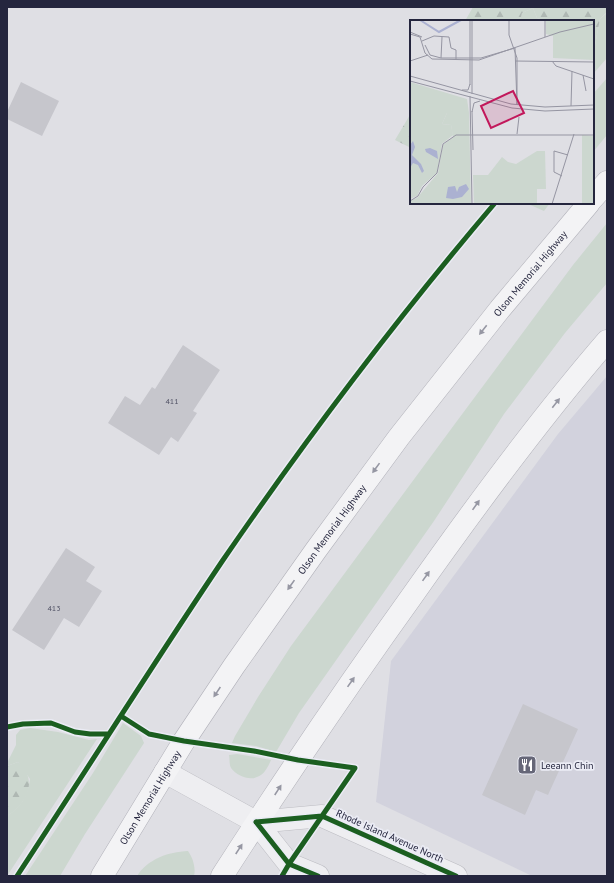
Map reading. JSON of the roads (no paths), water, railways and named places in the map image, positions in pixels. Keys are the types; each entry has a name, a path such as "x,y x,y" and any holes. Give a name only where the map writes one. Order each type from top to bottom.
{"highway":[{"path":"594,197 607,182"},
{"name":"Olson Memorial Highway","path":"102,876 184,741 234,666 316,550 399,437 500,309 588,204"},
{"path":"222,876 256,822 338,700 482,496 587,363 607,340"}],"street":[{"path":"166,772 256,822 289,864 318,876"},
{"name":"Rhode Island Avenue North","path":"256,822 322,816 456,876"}],"place":[{"name":"Leeann Chin","path":"527,765"}]}
